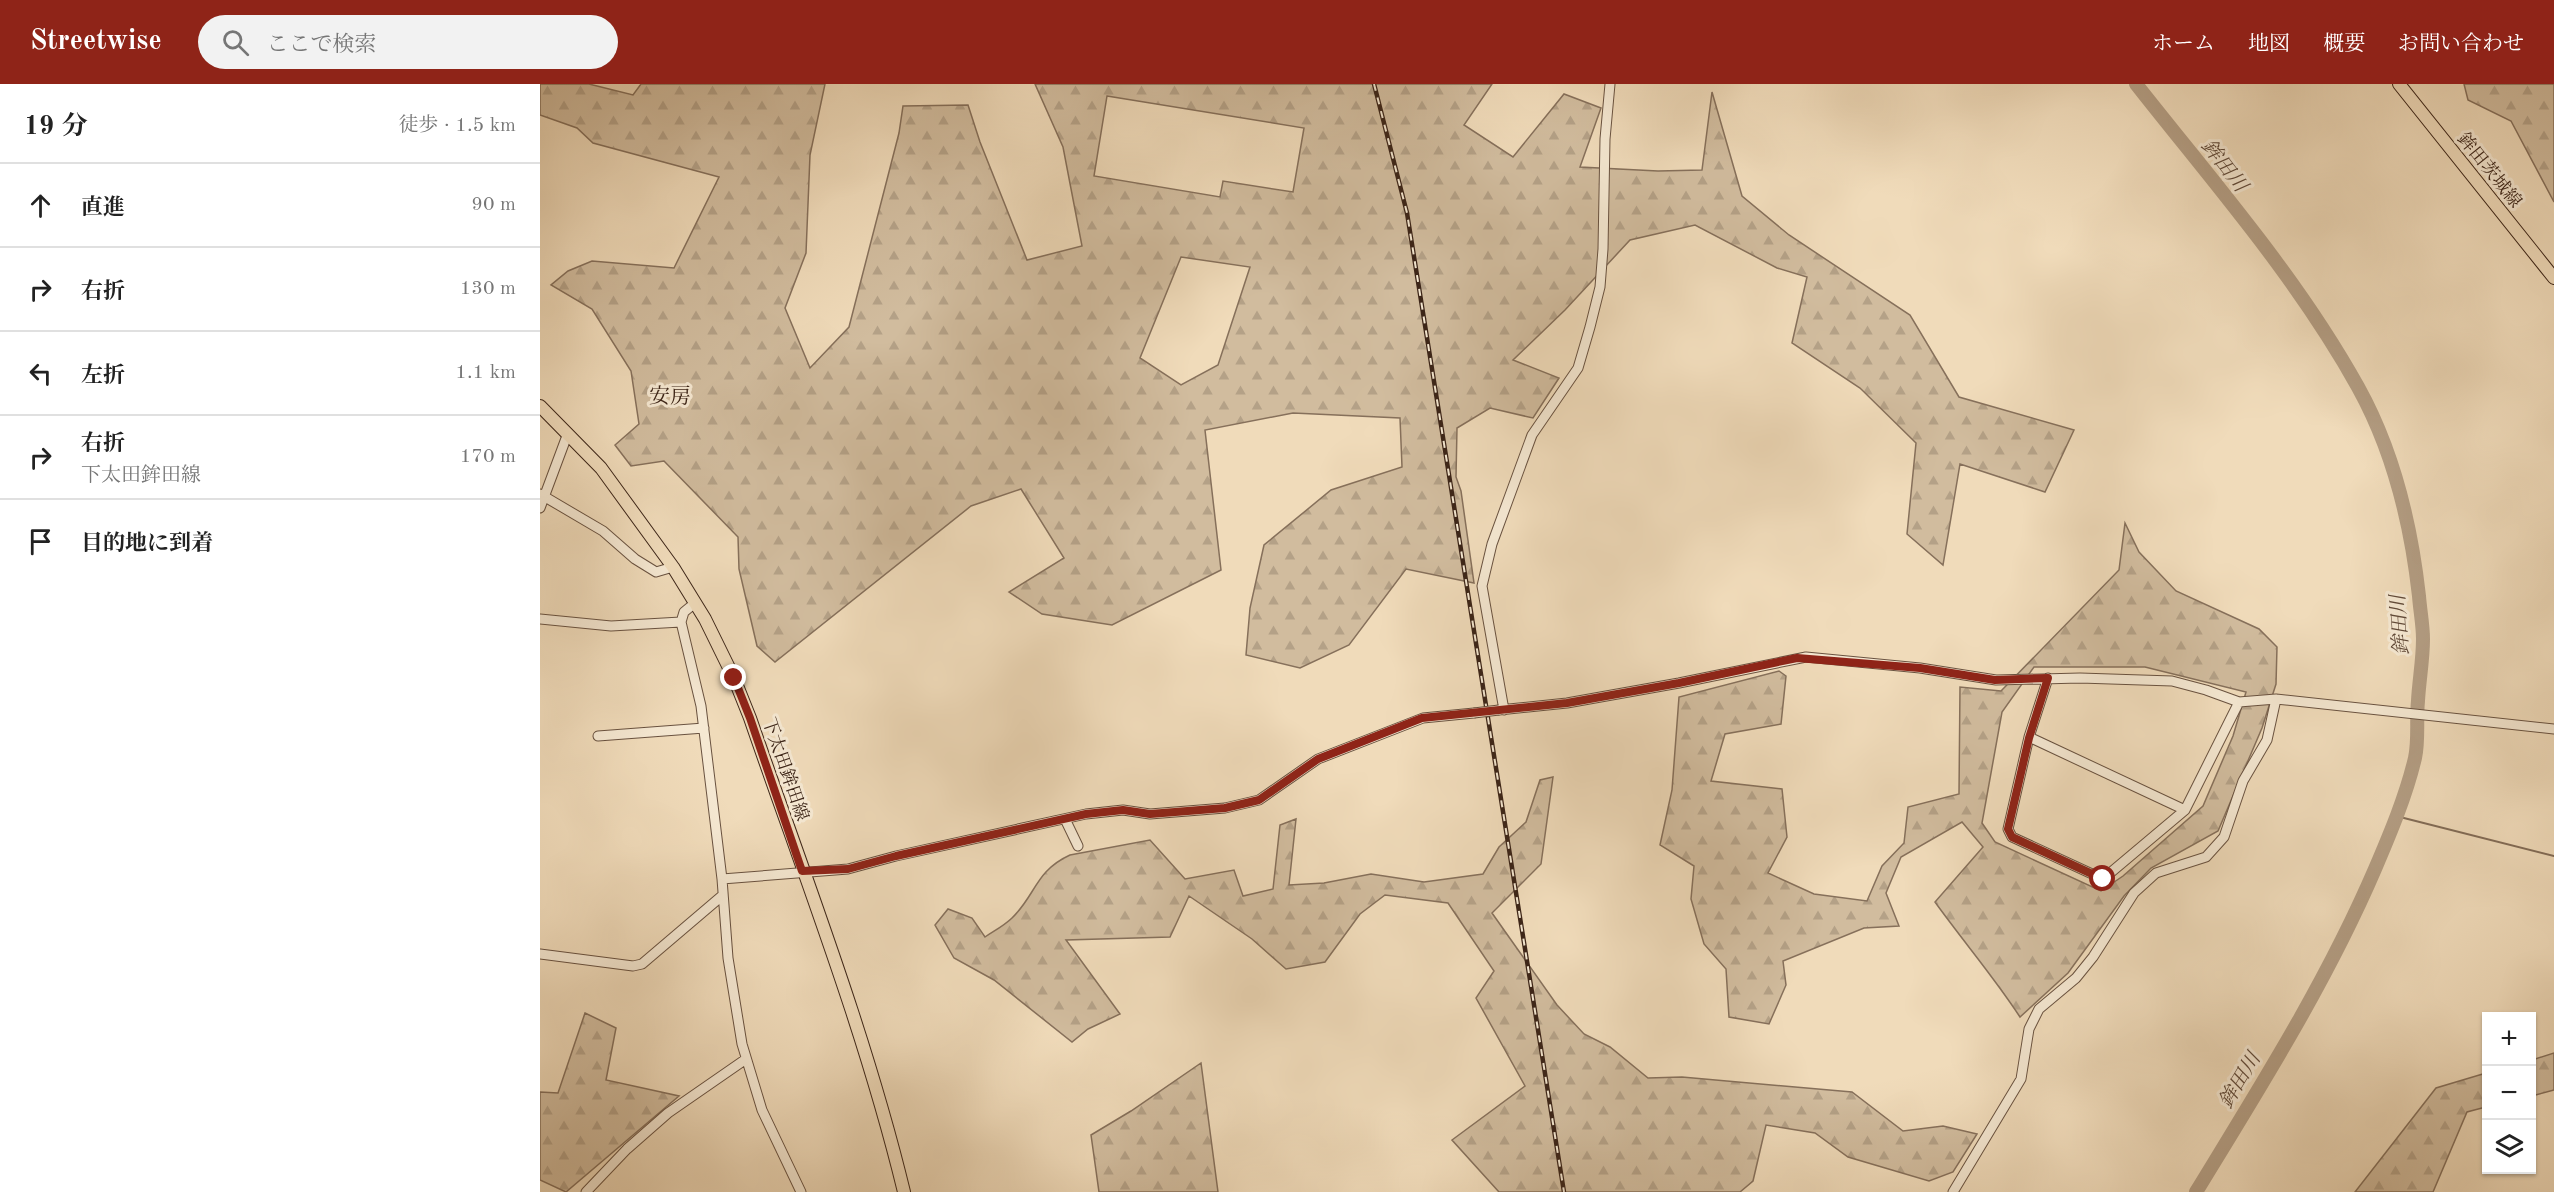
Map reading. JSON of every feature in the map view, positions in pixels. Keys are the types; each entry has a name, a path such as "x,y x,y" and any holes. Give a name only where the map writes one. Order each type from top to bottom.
{"main road":[{"name":"鉾田茨城線","path":"2399,84 2554,278"},
{"name":"下太田鉾田線","path":"540,406 602,468 673,567 695,603 734,678 875,1084 904,1192"}],"street":[{"path":"1501,710 1482,586 1492,544 1532,435 1578,368 1590,327 1600,287 1605,139 1610,84"},
{"path":"540,508 542,495 568,433"},
{"path":"542,495 603,531 635,559 656,572 673,567"},
{"path":"695,603 684,612 681,622 701,706 735,1006 762,1110 801,1192"},
{"path":"540,619 611,626 681,622"},
{"path":"722,879 848,869 896,856 1065,819 1123,810 1150,814 1225,808 1259,800 1318,759 1422,718 1567,703 1806,657 1920,668 1995,680 2048,678 2172,681 2239,702 2276,699 2554,729"},
{"path":"2048,678 2029,738 2008,829 2012,837 2103,879 2185,810 2239,702"},
{"path":"1953,1192 2021,1079 2029,1029 2039,1009 2082,971 2134,892 2156,873 2206,857 2224,837 2243,780 2267,740 2276,699"},
{"path":"598,736 704,728"},
{"path":"2029,738 2185,810"},
{"path":"1065,819 1078,846"},
{"path":"540,954 633,966 642,964 723,895"},
{"path":"586,1192 627,1149 668,1113 747,1059"}],"green space":[{"path":"540,84 589,84 633,95 641,84 825,84 810,155 806,253 785,308 810,368 849,327 899,133 903,106 968,105 980,142 1027,260 1082,246 1063,147 1035,84 1492,84 1464,125 1513,157 1564,94 1601,108 1580,167 1658,171 1702,170 1712,92 1742,196 1789,235 1910,315 1959,397 2074,430 2045,492 1960,464 1943,565 1907,534 1916,443 1860,388 1792,343 1807,277 1777,268 1695,225 1630,240 1565,310 1513,360 1559,378 1533,418 1490,408 1457,428 1456,477 1461,491 1474,583 1406,569 1349,645 1300,668 1246,655 1250,608 1264,545 1331,490 1402,467 1400,418 1293,413 1205,430 1221,570 1112,625 1042,614 1009,592 1064,558 1021,489 971,506 775,662 757,646 739,569 738,537 664,461 631,466 615,445 639,424 631,371 592,309 551,285 568,271 592,261 674,268 719,177 593,143 577,128 540,115","holes":["1107,96 1304,128 1293,192 1223,181 1220,197 1094,176","1181,257 1250,267 1218,365 1181,385 1140,358"]},
{"path":"2464,84 2554,84 2554,202 2511,121 2468,100"},
{"path":"2125,523 2139,552 2176,591 2259,629 2277,647 2276,684 2262,728 2218,831 2151,868 2124,896 2068,973 2020,1017 1935,902 1983,847 1962,822 1901,857 1886,893 1899,926 1864,928 1783,961 1786,985 1769,1024 1729,1017 1726,969 1704,944 1691,899 1694,866 1660,845 1672,790 1679,697 1779,671 1786,676 1781,724 1725,734 1711,781 1782,789 1787,837 1768,873 1814,894 1867,901 1882,866 1904,843 1908,807 1959,794 1960,687 2001,691 2119,570","holes":["2034,667 2145,667 2246,692 2233,736 2203,806 2123,876 2101,891 1995,842 1982,823 2002,712"]},
{"path":"1553,777 1541,864 1492,913 1557,1005 1584,1034 1610,1047 1648,1078 1682,1077 1852,1092 1903,1131 1943,1126 1977,1134 1953,1172 1929,1181 1848,1157 1815,1133 1766,1125 1753,1181 1740,1192 1499,1192 1452,1140 1525,1086 1476,998 1494,971 1448,903 1385,895 1360,914 1325,962 1286,969 1252,939 1189,896 1170,937 1066,940 1120,1014 1088,1029 1072,1042 994,980 954,958 935,925 948,909 972,918 985,937 1012,918 1043,876 1058,861 1070,855 1150,840 1185,879 1234,870 1243,896 1273,889 1280,825 1296,819 1289,885 1324,883 1371,874 1424,882 1483,874 1499,847 1526,822 1540,780"},
{"path":"585,1013 616,1028 606,1080 679,1096 566,1192 540,1180 540,1092 558,1093"},
{"path":"2554,1053 2554,1090 2536,1095 2536,1066 2536,1059"},
{"path":"1201,1063 1218,1192 1099,1192 1091,1135 1131,1111"},
{"path":"2482,1074 2482,1108 2467,1112 2433,1192 2355,1192 2436,1088"}],"waterway":[{"name":"鉾田川","path":"2136,84 2281,269 2334,346 2358,387 2381,436 2399,488 2416,569 2423,634 2415,758 2386,842 2356,911 2314,994 2196,1192"},
{"path":"2396,816 2554,856"}],"railway":[{"path":"1374,84 1407,213 1564,1192"}],"district":[{"name":"安房","path":"670,396"}],"route":[{"path":"734,678 802,871 848,869 896,856 1086,814 1123,810 1150,814 1225,808 1259,800 1318,759 1422,718 1567,703 1679,683 1797,658 1920,668 1995,680 2048,678 2029,738 2008,829 2012,837 2103,879"}]}
